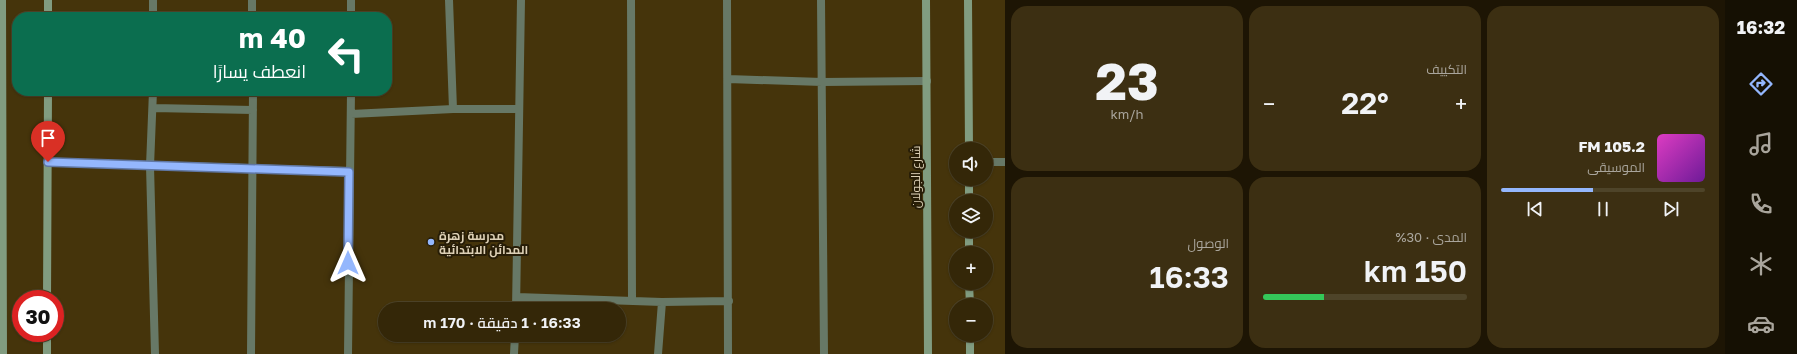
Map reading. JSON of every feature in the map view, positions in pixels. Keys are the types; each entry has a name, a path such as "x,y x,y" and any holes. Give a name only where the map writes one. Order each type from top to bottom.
{"street":[{"path":"2,0 3,354"},
{"path":"48,0 48,12"},
{"path":"153,0 153,12"},
{"path":"252,0 252,12"},
{"path":"351,0 351,12"},
{"path":"450,0 453,109"},
{"path":"516,302 521,0"},
{"path":"631,0 632,301"},
{"path":"727,0 728,354"},
{"path":"821,0 824,354"},
{"name":"شارع الجولان","path":"926,0 928,354"},
{"path":"968,0 969,142"},
{"path":"728,79 822,82 927,81"},
{"path":"47,290 48,96"},
{"path":"153,96 150,166 155,354"},
{"path":"251,354 253,96"},
{"path":"348,354 351,96"},
{"path":"153,108 253,110"},
{"path":"351,114 453,109 518,109"},
{"path":"48,162 349,172"},
{"path":"993,162 1005,162"},
{"path":"516,297 662,302 729,301"},
{"path":"658,354 662,302"},
{"path":"47,342 47,354"},
{"path":"514,354 515,342"},
{"path":"970,342 970,354"}],"place":[{"name":"مدرسة زهرة المدائن الابتدائية","path":"431,242"}],"route":[{"path":"48,162 349,172 348,263"}]}
